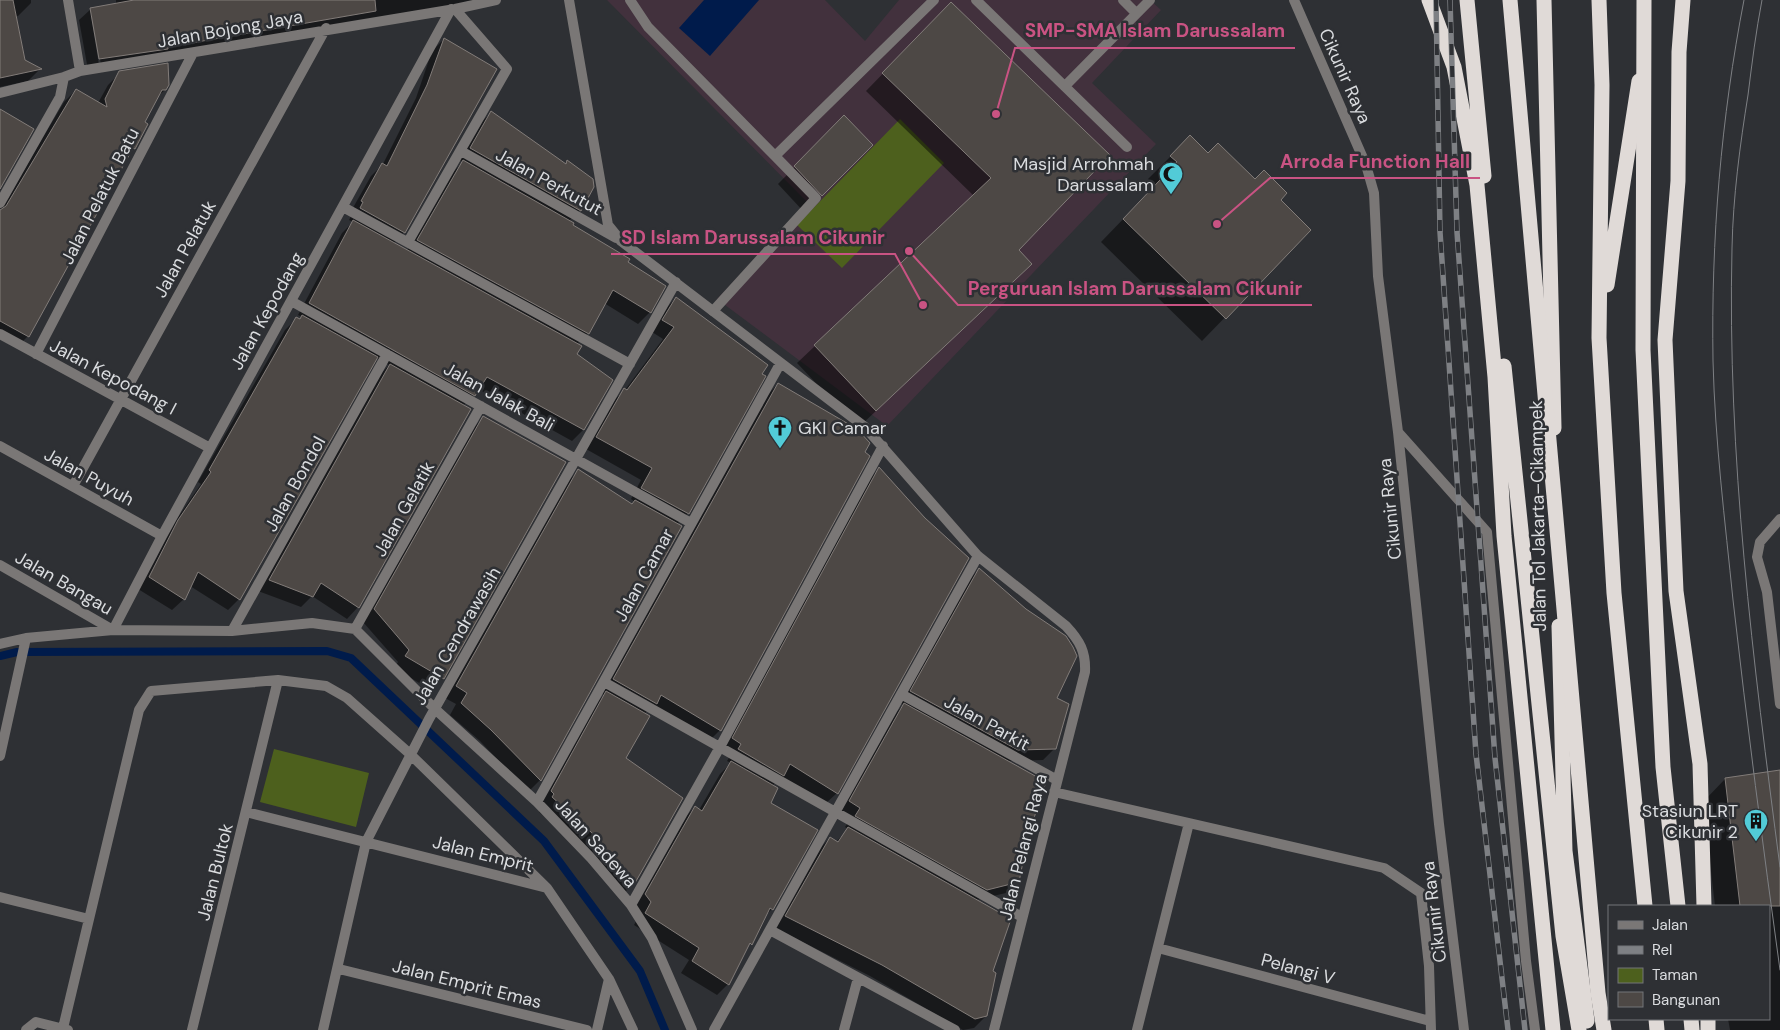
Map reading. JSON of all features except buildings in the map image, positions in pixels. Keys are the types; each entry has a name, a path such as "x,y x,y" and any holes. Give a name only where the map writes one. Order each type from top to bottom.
{"highway":[{"path":"1430,0 1454,67 1477,185 1495,377 1504,536 1553,1030"},
{"path":"1467,0 1563,936 1578,1030"},
{"path":"1510,0 1596,973 1604,1030"},
{"name":"Jalan Tol Jakarta–Cikampek","path":"1544,0 1565,851 1588,1030"},
{"path":"1599,0 1602,85 1599,338 1614,593 1645,905"},
{"path":"1644,0 1643,350 1662,767 1678,905"},
{"path":"1599,338 1652,0"},
{"path":"1683,0 1679,52 1678,181 1665,340 1676,591 1700,764 1704,905"}],"street":[{"path":"68,0 80,71"},
{"name":"Jalan Bojong Jaya","path":"0,93 64,77 80,71 193,54 326,28 453,9 496,0"},
{"path":"570,0 608,225 621,241 865,427 978,556 714,1030"},
{"path":"630,0 648,27 816,198 714,311"},
{"path":"775,156 934,0"},
{"path":"976,0 1127,147"},
{"path":"1123,0 1136,13"},
{"path":"1065,86 1150,0"},
{"name":"Cikunir Raya","path":"1294,0 1366,165 1374,193 1378,276 1398,432 1439,824 1464,1030"},
{"path":"408,242 507,69 453,9"},
{"name":"Jalan Kepodang","path":"113,630 210,448 453,9"},
{"name":"Jalan Pelatuk","path":"73,486 326,28"},
{"name":"Jalan Pelatuk Batu","path":"36,354 193,54"},
{"path":"0,203 60,97 64,77"},
{"name":"Jalan Perkutut","path":"461,151 621,241"},
{"path":"343,207 630,364"},
{"name":"Jalan Cendrawasih","path":"323,1030 339,969 366,842 416,742 676,282"},
{"name":"Jalan Jalak Bali","path":"291,301 691,523"},
{"name":"Jalan Kepodang I","path":"0,334 210,448"},
{"name":"Jalan Bondol","path":"232,631 387,354"},
{"name":"Jalan Camar","path":"537,802 780,364"},
{"name":"Jalan Gelatik","path":"355,629 481,406"},
{"path":"1398,432 1487,532 1526,962 1535,1030"},
{"name":"Jalan Puyuh","path":"0,446 162,536"},
{"path":"631,905 720,747 883,446"},
{"path":"1780,519 1760,542 1757,557 1767,592 1778,665 1780,704"},
{"name":"Jalan Pelangi Raya","path":"978,556 1066,626 1079,640 1086,657 1085,672 994,1030"},
{"name":"Jalan Bangau","path":"0,565 113,630"},
{"path":"0,644 26,638 113,630 232,631 312,623 355,629"},
{"name":"Jalan Sadewa","path":"355,629 435,709 537,802 591,858 631,905 652,938 692,1030"},
{"path":"0,756 26,638"},
{"path":"246,812 278,680"},
{"path":"26,1030 36,1022 66,1029 89,919 139,710 152,691 278,680 326,686 347,698 410,754 546,888"},
{"path":"604,682 1022,917"},
{"name":"Jalan Parkit","path":"901,694 1057,780"},
{"path":"1054,792 1384,868 1421,893 1429,966 1430,1026"},
{"name":"Jalan Bultok","path":"192,1030 246,812 366,842"},
{"path":"1137,1030 1189,823"},
{"name":"Jalan Emprit","path":"366,842 546,888 609,979 633,1030"},
{"path":"0,897 89,919"},
{"path":"770,930 955,1030"},
{"name":"Pelangi V","path":"1158,948 1430,1026"},
{"name":"Jalan Emprit Emas","path":"339,969 587,1030"},
{"path":"844,1030 858,978"},
{"path":"597,1030 609,979"}],"shaded area":[{"path":"607,0 825,0 865,41 899,0 1150,0 1161,10 1092,83 1156,144 887,426 717,299 808,203"}],"green space":[{"path":"900,119 944,163 842,268 797,225"},
{"path":"274,749 369,773 356,827 260,802"}],"water":[{"path":"704,0 759,0 710,56 679,28"}],"waterway":[{"path":"0,656 17,652 327,651 351,658 544,841 640,971 665,1030"}],"tram line":[{"path":"1744,0 1729,89 1719,179 1714,270 1714,391 1733,600 1780,970"},
{"path":"1762,0 1735,190 1732,248 1732,326 1738,481 1744,558 1760,712 1780,867"}],"railway":[{"path":"1436,0 1440,232 1476,754 1508,1030"},
{"path":"1450,0 1457,232 1495,758 1525,1030"}],"place":[{"name":"SMP-SMA Islam Darussalam","path":"996,114"},
{"name":"Masjid Arrohmah Darussalam","path":"1171,195"},
{"name":"Arroda Function Hall","path":"1217,224"},
{"name":"Perguruan Islam Darussalam Cikunir","path":"909,251"},
{"name":"SD Islam Darussalam Cikunir","path":"923,305"},
{"name":"GKI Camar","path":"780,449"},
{"name":"Stasiun LRT Cikunir 2","path":"1756,842"}]}
